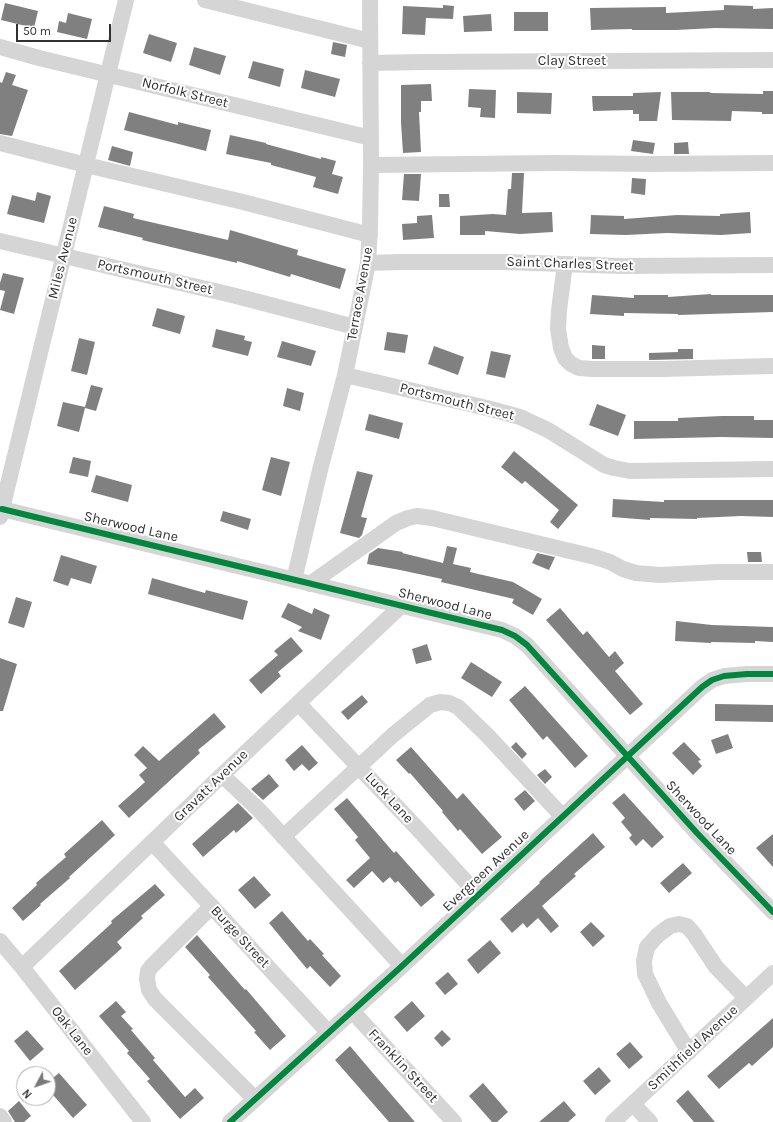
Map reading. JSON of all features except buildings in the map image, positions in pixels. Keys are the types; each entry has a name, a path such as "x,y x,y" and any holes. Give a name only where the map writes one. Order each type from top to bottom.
{"street":[{"name":"Miles Avenue","path":"1,513 126,0"},
{"path":"205,0 370,41"},
{"name":"Terrace Avenue","path":"294,580 320,470 345,375 368,263 371,165 370,0"},
{"name":"Norfolk Street","path":"0,48 371,138"},
{"name":"Clay Street","path":"370,63 773,60"},
{"path":"0,143 243,202 370,235"},
{"path":"371,165 526,163 773,163"},
{"name":"Portsmouth Street","path":"0,241 232,295 355,327"},
{"name":"Saint Charles Street","path":"368,263 490,262 622,266 773,266"},
{"path":"565,264 558,329 561,348 565,358 571,364 579,368 656,369 773,366"},
{"name":"Portsmouth Street","path":"345,375 520,417 548,430 604,465 614,468 630,471 773,469"},
{"name":"Sherwood Lane","path":"1,513 222,562 502,630 515,636 527,645 698,833 773,912"},
{"path":"310,584 396,523 417,516 432,518 595,557 636,573 660,575 718,572 773,572"},
{"name":"Gravatt Avenue","path":"22,967 401,606"},
{"name":"Evergreen Avenue","path":"230,1122 402,966 627,755 702,687 712,680 724,676 773,674"},
{"path":"283,836 393,735 430,705 440,702 458,707 488,736 562,816"},
{"name":"Luck Lane","path":"298,703 359,766 478,895"},
{"path":"222,775 259,810 402,966"},
{"name":"Burge Street","path":"152,842 328,1032"},
{"path":"212,906 152,966 148,971 146,979 149,990 155,998 255,1099"},
{"path":"689,1052 659,1002 646,974 644,961 647,948 658,935 670,926 679,924 687,926 716,967 746,998"},
{"name":"Oak Lane","path":"0,941 143,1122"},
{"name":"Smithfield Avenue","path":"614,1122 773,973"},
{"name":"Franklin Street","path":"352,1011 454,1122"},
{"path":"633,1104 650,1122"},
{"path":"0,1116 4,1122"}],"cycle path":[{"path":"2,509 502,630 515,636 527,645 697,833 773,912"},
{"path":"230,1122 402,966 702,687 712,680 724,676 773,674"}]}
